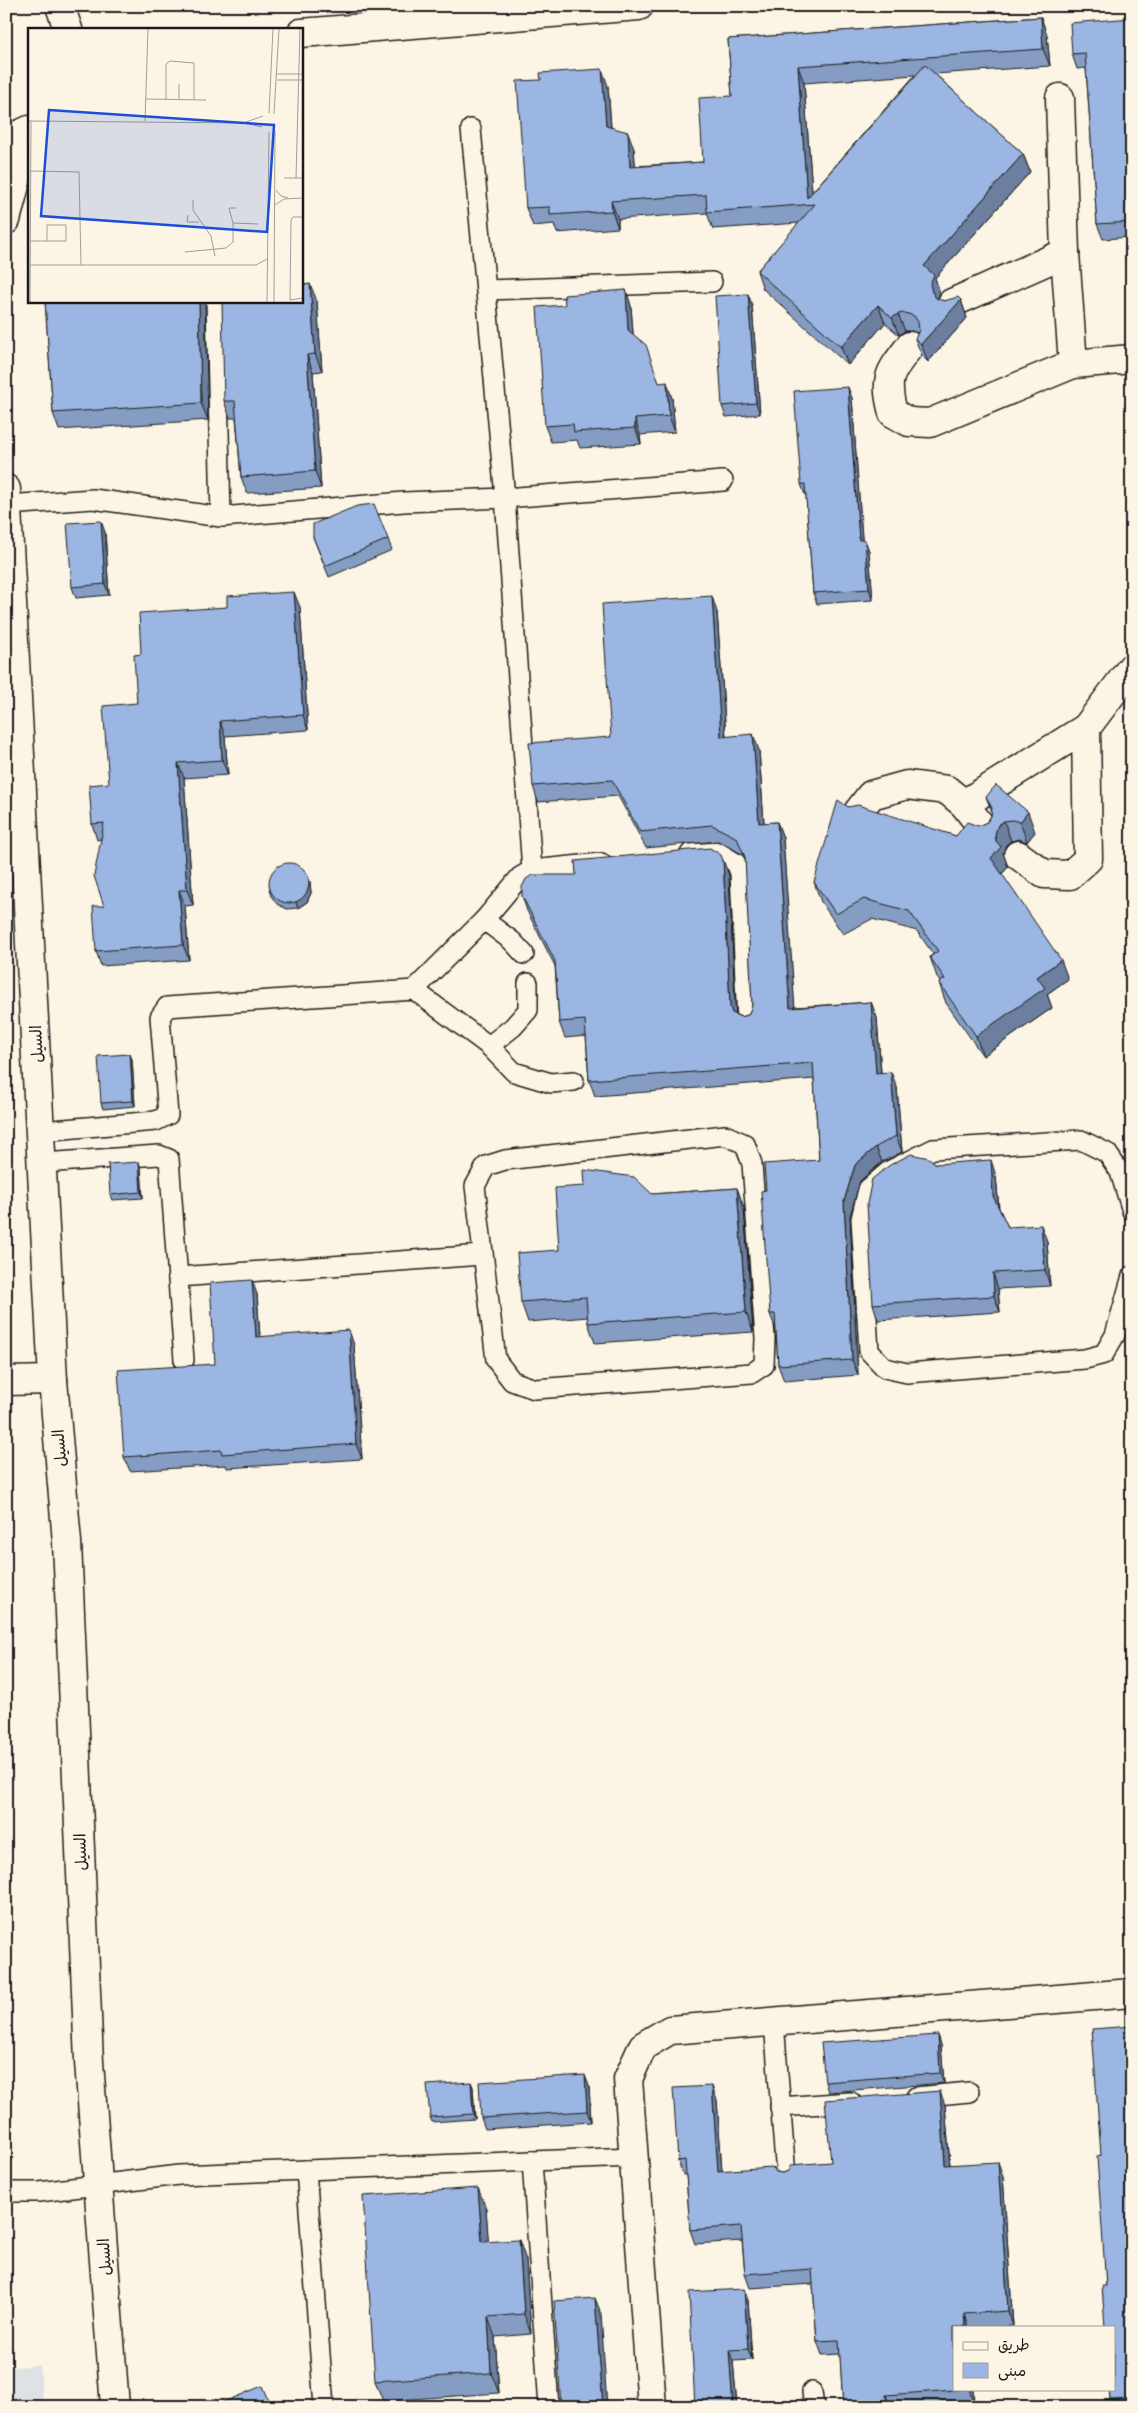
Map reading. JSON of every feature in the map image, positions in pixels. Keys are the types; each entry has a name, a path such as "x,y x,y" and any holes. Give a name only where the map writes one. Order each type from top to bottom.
{"street":[{"path":"60,6 68,28"},
{"path":"302,32 640,6"},
{"path":"1060,98 1065,253 1073,364"},
{"path":"6,141 28,131"},
{"path":"6,220 28,135"},
{"path":"952,303 1065,253"},
{"path":"910,346 891,370 888,392 893,413 908,422 930,423 1073,364 1132,359"},
{"name":"السيل","path":"7,497 54,1380 67,1542 89,2062 115,2407"},
{"path":"964,804 1086,728 1132,668"},
{"path":"1018,854 1044,874 1070,875 1088,859 1086,728"},
{"path":"858,812 871,795 907,785 947,790 964,804 984,830"},
{"path":"6,1382 54,1380"},
{"path":"652,2407 628,2079 643,2046 670,2030 1132,1993"}],"lane":[{"path":"471,129 505,498 532,870"},
{"path":"486,290 712,282"},
{"path":"216,302 221,517"},
{"path":"7,497 94,499 221,517 404,502 505,498 722,482"},
{"path":"669,856 718,852 736,863 740,873 747,1022"},
{"path":"414,990 484,920 520,878 532,870 620,861"},
{"path":"484,920 512,941 524,954"},
{"path":"488,1046 513,1027 528,1010 528,983"},
{"path":"41,1131 156,1121 168,1115 160,1017 167,1007 414,990 488,1046 514,1072 551,1083 574,1081"},
{"path":"725,1135 745,1144 752,1164 766,1338 764,1365 752,1373 535,1389 512,1381 496,1360 482,1255 475,1186 486,1166 505,1160 725,1135"},
{"path":"1132,1210 1120,1172 1107,1153 1081,1140 933,1149 897,1167 868,1190 861,1219 869,1351 885,1368 907,1373 1085,1359 1104,1354 1115,1335 1132,1276"},
{"path":"43,1163 160,1155 169,1159 184,1360"},
{"path":"178,1277 482,1255"},
{"path":"774,2022 786,2176"},
{"path":"899,2098 969,2092"},
{"path":"780,2107 870,2100"},
{"path":"6,2192 39,2192 179,2175 633,2157"},
{"path":"532,2161 549,2407"},
{"path":"306,2170 324,2407"}],"shaded area":[{"path":"40,2365 43,2407 6,2407 6,2368"}],"building":[{"path":"1041,17 1043,49 798,66 807,198 925,65 1023,154 924,266 934,275 930,284 936,298 944,301 958,297 961,300 921,344 915,339 919,330 918,322 914,316 905,313 898,314 892,318 878,305 841,347 757,271 815,204 707,212 706,195 611,201 612,211 550,215 550,207 526,208 517,81 541,80 540,73 602,69 606,126 628,132 630,167 703,162 699,98 732,96 728,39"},
{"path":"1132,18 1132,222 1097,224 1085,53 1072,54 1070,23"},
{"path":"310,284 315,354 307,355 315,471 241,477 235,401 224,401 222,302 302,302 302,285"},
{"path":"626,290 628,330 646,345 659,383 667,382 669,416 635,419 635,428 574,432 573,424 545,426 537,307 565,305 564,295"},
{"path":"748,294 756,403 722,406 715,296"},
{"path":"45,302 199,302 201,403 53,413"},
{"path":"848,387 859,540 865,540 869,589 813,593 805,484 801,484 794,391"},
{"path":"374,504 388,539 325,566 313,537 313,524 357,506"},
{"path":"101,521 105,584 72,587 67,523"},
{"path":"294,592 303,715 220,721 222,760 178,763 187,890 179,890 183,945 96,951 93,906 104,906 94,876 104,823 92,824 89,785 109,783 103,706 137,703 134,655 141,654 139,613 227,607 227,596"},
{"path":"712,596 721,737 753,734 759,823 777,822 790,1008 871,1002 876,1073 891,1072 896,1136 876,1147 855,1165 844,1201 852,1360 778,1365 775,1314 770,1314 761,1191 766,1190 764,1164 819,1160 813,1063 589,1080 585,1020 559,1022 555,961 522,896 522,887 526,879 533,875 576,875 575,861 710,848 721,855 723,860 730,1007 732,1013 741,1017 748,1015 752,1006 745,857 737,838 712,825 640,832 612,780 533,786 529,743 611,737 602,604"},
{"path":"996,785 1028,812 1020,822 1004,821 998,825 995,834 996,841 1001,847 991,858 1061,960 1037,977 1045,988 976,1036 939,983 945,979 930,957 938,951 909,911 864,899 836,914 814,882 838,800 848,807 858,805 956,836 967,822 978,826 987,822 991,816 992,808 986,797"},
{"path":"293,863 300,866 306,872 309,883 308,891 300,900 293,903 285,903 278,900 270,891 269,879 272,872 281,864"},
{"path":"130,1054 133,1101 101,1103 98,1056"},
{"path":"911,1154 929,1158 936,1164 991,1160 993,1196 1008,1227 1041,1225 1045,1270 993,1273 994,1296 873,1304 867,1204 872,1179 890,1165"},
{"path":"139,1162 141,1192 110,1195 108,1164"},
{"path":"584,1170 634,1177 652,1194 737,1188 746,1312 588,1323 586,1297 521,1302 517,1253 559,1250 555,1188 585,1186"},
{"path":"252,1280 256,1337 349,1330 356,1444 222,1454 221,1450 124,1457 118,1370 215,1364 210,1283"},
{"path":"1132,2026 1132,2398 1110,2399 1109,2390 1116,2390 1116,2326 1105,2326 1102,2286 1106,2286 1097,2157 1101,2156 1092,2029"},
{"path":"938,2035 940,2073 825,2082 821,2043"},
{"path":"585,2075 587,2111 481,2118 479,2082"},
{"path":"471,2082 473,2114 430,2117 427,2085"},
{"path":"712,2086 718,2171 771,2167 776,2172 782,2173 788,2171 791,2165 831,2162 825,2100 940,2091 945,2165 998,2162 1008,2311 964,2314 965,2326 953,2326 954,2390 886,2395 887,2403 875,2404 875,2407 843,2407 839,2340 817,2341 812,2269 745,2274 741,2226 690,2230 685,2160 678,2161 673,2088"},
{"path":"478,2188 482,2242 519,2240 524,2314 488,2317 491,2373 375,2381 363,2196"},
{"path":"744,2289 748,2349 729,2350 733,2407 695,2407 689,2292"},
{"path":"595,2298 603,2407 561,2407 554,2301"},
{"path":"262,2386 271,2407 212,2407"}]}
